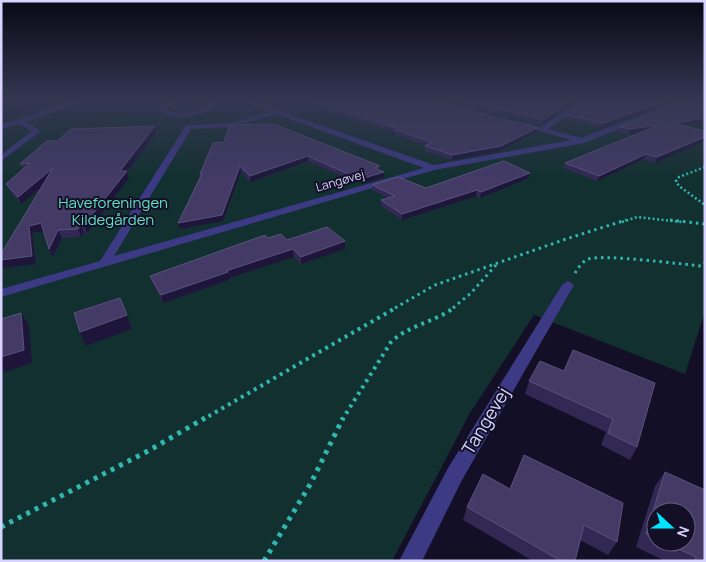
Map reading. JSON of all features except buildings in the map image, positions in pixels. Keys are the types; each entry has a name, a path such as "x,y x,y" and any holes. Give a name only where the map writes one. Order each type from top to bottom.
{"street":[{"path":"1,159 37,131 30,127"},
{"path":"105,262 189,127"},
{"path":"319,127 433,168"},
{"path":"536,127 580,141"},
{"name":"Langøvej","path":"1,293 433,168 580,141 617,127"},
{"name":"Tangevej","path":"410,561 455,474 568,285"}],"path":[{"path":"705,167 679,177 676,181 679,186 705,205"},
{"path":"1,527 148,451 435,286 637,217 705,224"},
{"path":"568,285 580,265 590,260 606,258 679,266 701,266 705,263"},
{"path":"264,561 311,483 340,423 391,342 400,332 441,317 478,288 496,264"}],"green space":[{"name":"Haveforeningen Kildegården","path":"1,127 705,127 705,311 685,374 534,315 470,413 392,561 1,561"}]}
